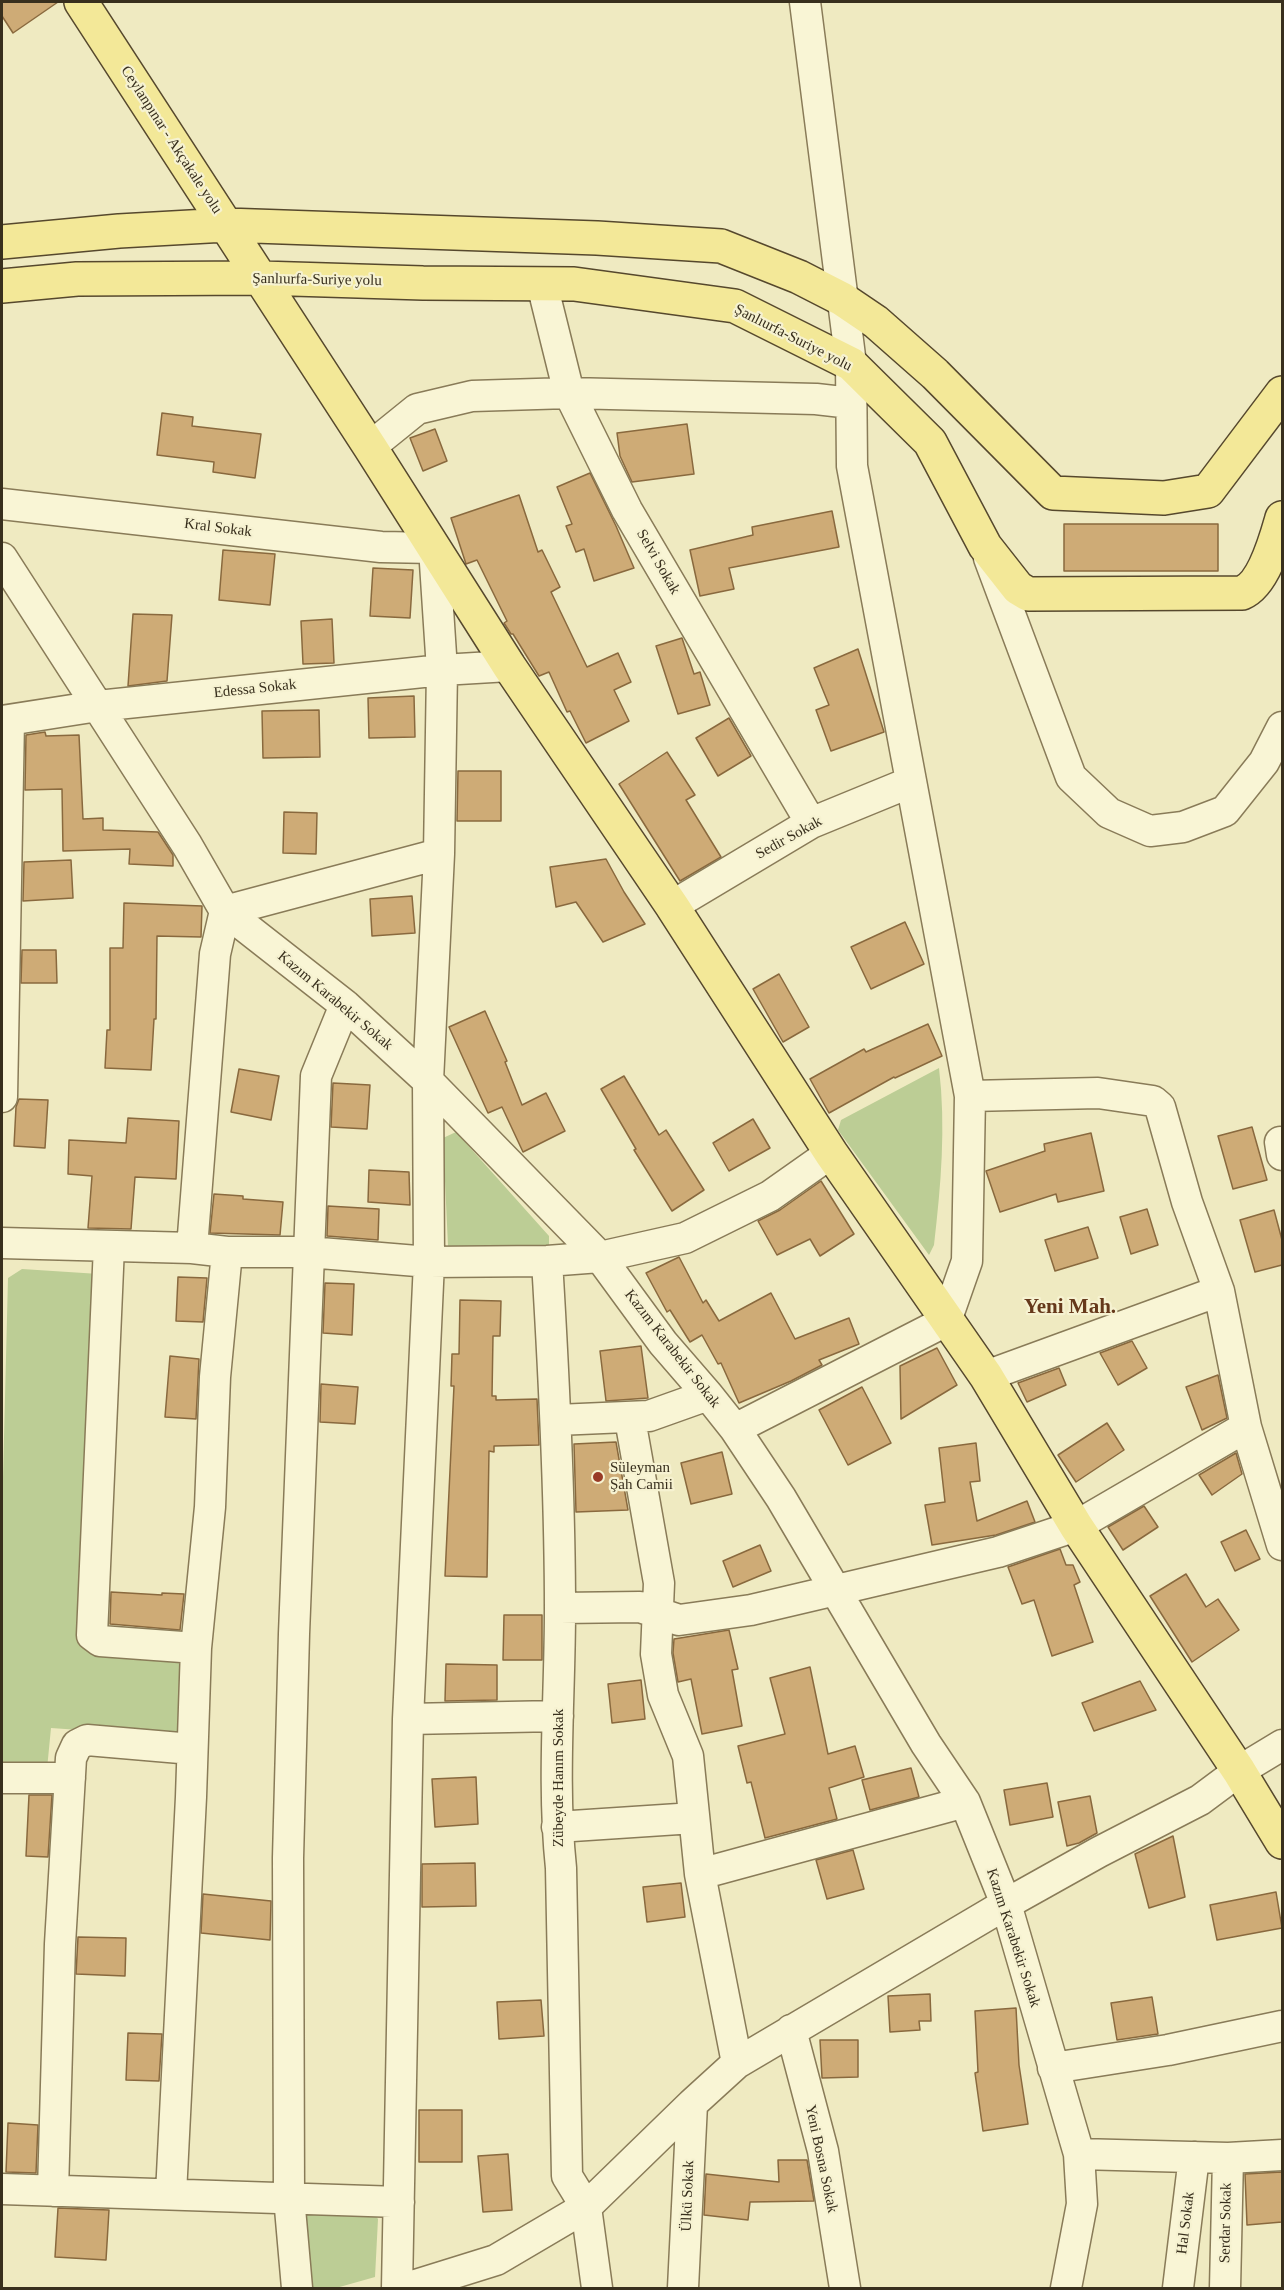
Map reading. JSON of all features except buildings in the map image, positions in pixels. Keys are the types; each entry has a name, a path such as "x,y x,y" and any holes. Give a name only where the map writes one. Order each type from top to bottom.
{"main road":[{"name":"Ceylanpınar - Akçakale yolu","path":"81,2 370,447 509,666 672,906 831,1153 986,1376 1076,1526 1239,1771 1282,1842"},
{"path":"2,242 119,231 226,225 597,238 721,246 799,278 842,299 876,322 935,374 1053,493 1164,498 1208,490 1282,393"},
{"name":"Şanlıurfa-Suriye yolu","path":"2,286 77,279 261,278 574,284 735,306 851,364 930,442 985,546 1018,588 1028,594 1242,593 1248,591 1268,562 1282,518"}],"street":[{"path":"735,1429 946,1321 967,1262 970,1096 852,466 851,364 805,2"},
{"name":"Selvi Sokak","path":"542,284 570,393 627,510 811,824"},
{"path":"370,447 417,409 472,396 570,393 816,399 851,403"},
{"name":"Kral Sokak","path":"2,504 381,547 434,548"},
{"path":"985,546 1071,777 1109,813 1150,831 1183,827 1226,811 1264,762 1282,727"},
{"path":"397,2289 408,1719 429,1262 428,1081 439,854 442,670 434,548"},
{"name":"Kazım Karabekir Sokak","path":"2,558 187,844 225,911 345,1005 428,1081 600,1257 663,1343 735,1429 781,1498 926,1744 965,1802 1006,1904 1079,2154 1082,2204 1066,2289"},
{"name":"Edessa Sokak","path":"5,721 98,706 442,670 509,666"},
{"path":"2,1097 5,721"},
{"name":"Sedir Sokak","path":"672,906 811,824 911,782"},
{"path":"192,1248 215,954 225,911 439,854"},
{"path":"297,2289 289,2197 288,1858 308,1252 316,1076 345,1005"},
{"path":"970,1096 1098,1093 1153,1101 1160,1107 1186,1202 1219,1291 1246,1426 1282,1545"},
{"path":"2,1244 192,1248 227,1252 308,1252 429,1262 547,1261 600,1257 685,1238 770,1196 831,1153"},
{"path":"109,1246 92,1635 99,1641 196,1648"},
{"path":"171,2194 196,1648 210,1507 215,1377 227,1252"},
{"name":"Zübeyde Hanım Sokak","path":"547,1261 557,1420 560,1608 557,1827 561,1868 567,2176 586,2207 597,2289"},
{"path":"986,1376 1219,1291"},
{"path":"557,1420 630,1419 648,1416 708,1395"},
{"path":"630,1419 658,1583 656,1654 663,1695 688,1756 700,1874 737,2062"},
{"path":"560,1608 640,1607 680,1620 751,1610 998,1552 1076,1526 1246,1426"},
{"path":"408,1719 558,1716"},
{"path":"53,2191 60,1944 71,1758 77,1745 87,1740 192,1749"},
{"path":"406,2289 496,2260 586,2207 737,2062 1006,1904 1099,1852 1200,1800 1239,1771 1282,1745"},
{"path":"2,1778 70,1778"},
{"path":"700,1874 965,1802"},
{"path":"557,1827 694,1818"},
{"path":"1053,2068 1168,2050 1282,2026"},
{"name":"Yeni Bosna Sokak","path":"791,2030 822,2151 845,2289"},
{"name":"Ülkü Sokak","path":"683,2289 692,2104"},
{"path":"1079,2154 1228,2158 1282,2155"},
{"name":"Hal Sokak","path":"1178,2289 1194,2157"},
{"name":"Serdar Sokak","path":"1224,2289 1228,2158"},
{"path":"2,2189 399,2202"}],"green space":[{"path":"939,1068 942,1156 934,1245 929,1255 838,1130 841,1120"},
{"path":"456,1132 549,1236 549,1247 448,1246 443,1138"},
{"path":"22,1269 99,1274 81,1639 181,1659 179,1737 51,1728 47,1769 2,1765 2,1517 8,1278"},
{"path":"300,2208 372,2211 378,2219 375,2277 336,2288 305,2288"}],"place":[{"name":"Süleyman Şah Camii","path":"598,1477"}],"district":[{"name":"Yeni Mah.","path":"1070,1308"}]}
